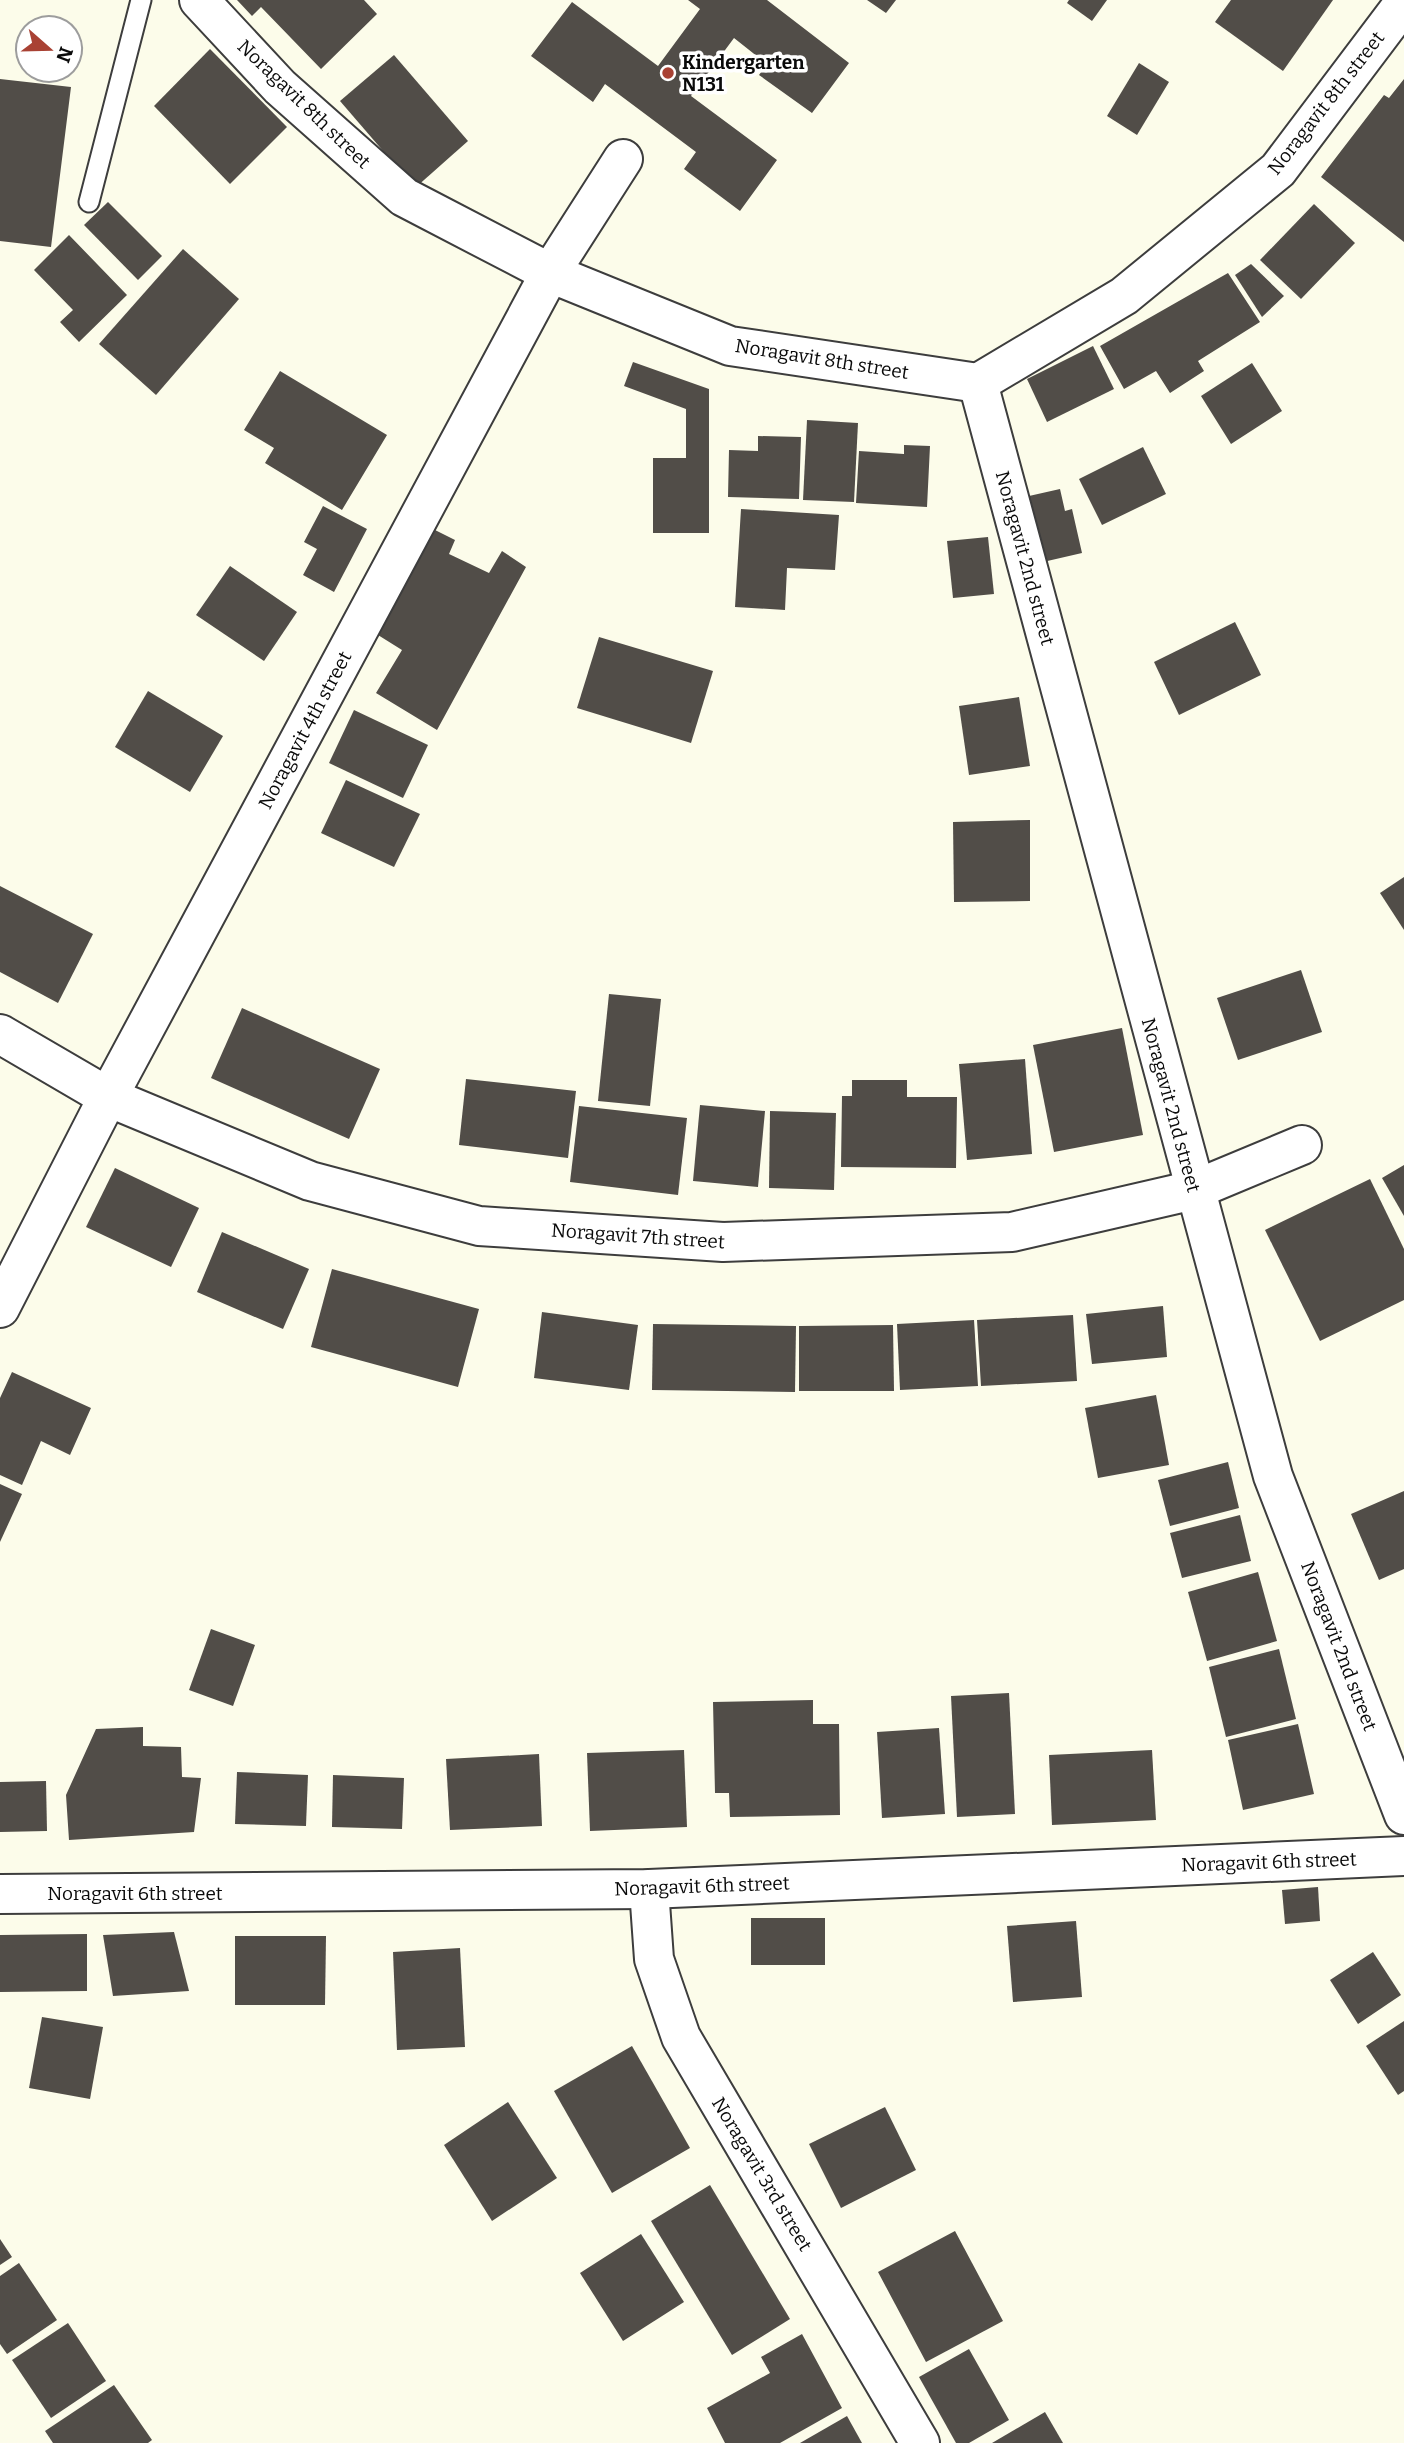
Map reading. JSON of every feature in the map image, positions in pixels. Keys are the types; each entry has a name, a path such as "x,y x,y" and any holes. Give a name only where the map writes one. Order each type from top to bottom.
{"street":[{"name":"Noragavit 8th street","path":"199,0 280,87 404,197 550,273 730,346 978,383 1124,296 1278,170 1404,3"},
{"name":"Noragavit 4th street","path":"0,1308 108,1097 550,273 623,159"},
{"name":"Noragavit 2nd street","path":"978,383 1272,1476 1404,1815"},
{"name":"Noragavit 7th street","path":"0,1034 108,1097 310,1181 479,1226 723,1242 1012,1232 1194,1190 1302,1145"},
{"name":"Noragavit 6th street","path":"0,1894 649,1889 1404,1856"},
{"name":"Noragavit 3rd street","path":"649,1889 654,1959 681,2037 920,2443"}],"lane":[{"path":"89,202 141,0"}],"building":[{"path":"237,0 364,0 377,14 321,69 261,7 252,16"},
{"path":"688,0 767,0 849,63 812,113 759,75 767,64 734,38 691,96 777,160 740,211 684,169 696,152 605,84 593,102 531,56 572,2 658,66 700,9"},
{"path":"867,0 896,0 886,13"},
{"path":"1069,0 1107,0 1092,21 1067,3"},
{"path":"1231,0 1333,0 1283,71 1215,22"},
{"path":"210,49 287,127 230,184 154,106"},
{"path":"394,55 468,141 415,188 340,101"},
{"path":"1139,63 1169,82 1137,135 1107,116"},
{"path":"0,79 14,81 14,84 71,87 51,247 0,241"},
{"path":"1404,79 1404,242 1321,177 1384,95 1389,98"},
{"path":"108,202 162,256 138,280 84,225"},
{"path":"1314,204 1355,243 1301,299 1260,260"},
{"path":"69,235 127,295 79,342 60,322 73,310 34,270"},
{"path":"183,249 239,299 156,395 99,344"},
{"path":"1251,264 1284,296 1262,317 1235,275"},
{"path":"1228,273 1260,322 1198,361 1204,371 1170,393 1156,371 1124,389 1100,346"},
{"path":"1093,346 1114,389 1047,422 1027,379"},
{"path":"633,362 709,389 709,533 653,533 653,458 686,458 686,409 624,386"},
{"path":"1252,363 1282,411 1231,444 1201,396"},
{"path":"280,371 387,435 342,510 265,463 274,448 244,430"},
{"path":"807,420 858,423 854,502 803,500"},
{"path":"758,436 801,437 799,499 728,497 729,450 758,451"},
{"path":"904,445 930,446 927,507 856,503 859,451 904,454"},
{"path":"1143,447 1166,494 1102,525 1079,479"},
{"path":"1060,489 1065,511 1072,509 1082,553 1043,562 1029,496"},
{"path":"323,506 367,529 334,592 303,575 317,549 304,542"},
{"path":"741,509 839,515 835,570 787,568 785,610 735,607"},
{"path":"425,525 455,540 449,554 489,573 502,551 526,567 437,730 376,693 402,650 370,630"},
{"path":"988,537 994,594 953,598 947,541"},
{"path":"230,566 297,612 264,661 196,615"},
{"path":"1235,622 1261,675 1179,715 1154,662"},
{"path":"599,637 713,671 691,743 577,708"},
{"path":"148,691 223,736 190,792 115,747"},
{"path":"1019,697 1030,766 969,775 959,706"},
{"path":"354,710 428,745 403,798 329,763"},
{"path":"346,780 420,814 394,867 321,833"},
{"path":"1030,820 1030,901 954,902 953,822"},
{"path":"1404,877 1404,930 1380,893"},
{"path":"0,886 93,934 58,1003 0,972"},
{"path":"1301,970 1322,1032 1238,1060 1217,998"},
{"path":"609,994 661,999 650,1106 598,1101"},
{"path":"242,1008 380,1069 349,1139 211,1078"},
{"path":"1122,1028 1143,1135 1054,1152 1033,1045"},
{"path":"1025,1059 1032,1154 967,1160 959,1064"},
{"path":"466,1079 576,1091 568,1158 459,1145"},
{"path":"852,1080 907,1080 907,1097 957,1097 956,1168 841,1167 842,1096 852,1096"},
{"path":"700,1105 765,1111 758,1187 693,1181"},
{"path":"579,1106 687,1118 678,1195 570,1182"},
{"path":"770,1111 836,1113 834,1190 769,1188"},
{"path":"1404,1165 1404,1216 1382,1178"},
{"path":"115,1168 199,1208 171,1267 86,1227"},
{"path":"1370,1179 1404,1249 1404,1300 1320,1341 1265,1230"},
{"path":"222,1232 309,1269 283,1329 197,1292"},
{"path":"332,1269 479,1309 458,1387 311,1347"},
{"path":"1163,1306 1167,1357 1092,1364 1086,1314"},
{"path":"542,1312 638,1325 629,1390 534,1378"},
{"path":"1073,1315 1077,1381 981,1386 977,1320"},
{"path":"974,1320 978,1386 900,1390 897,1324"},
{"path":"653,1324 796,1326 795,1392 652,1390"},
{"path":"893,1325 894,1391 799,1391 799,1326"},
{"path":"12,1372 91,1408 70,1455 41,1441 22,1485 0,1475 0,1398"},
{"path":"1156,1395 1169,1465 1098,1478 1085,1408"},
{"path":"1228,1462 1239,1508 1170,1526 1158,1480"},
{"path":"0,1484 22,1494 0,1542"},
{"path":"1404,1491 1404,1569 1379,1580 1351,1514"},
{"path":"1240,1515 1251,1561 1182,1578 1170,1533"},
{"path":"1258,1572 1277,1641 1207,1661 1188,1592"},
{"path":"211,1629 255,1645 233,1706 189,1690"},
{"path":"1279,1649 1296,1719 1226,1737 1209,1667"},
{"path":"1009,1693 1015,1814 957,1817 951,1696"},
{"path":"813,1700 813,1724 839,1724 840,1815 730,1817 729,1793 715,1793 713,1702"},
{"path":"1298,1724 1314,1794 1243,1810 1228,1740"},
{"path":"143,1727 143,1746 181,1747 182,1777 201,1778 194,1832 69,1840 66,1795 96,1729"},
{"path":"939,1728 945,1814 882,1818 877,1732"},
{"path":"684,1750 687,1827 590,1831 587,1753"},
{"path":"1152,1750 1156,1820 1052,1825 1049,1755"},
{"path":"539,1754 542,1826 450,1830 446,1759"},
{"path":"237,1772 308,1775 306,1826 235,1824"},
{"path":"333,1775 404,1778 402,1829 332,1827"},
{"path":"46,1781 47,1831 0,1832 0,1782"},
{"path":"1318,1887 1320,1921 1285,1924 1282,1890"},
{"path":"751,1918 825,1918 825,1965 751,1965"},
{"path":"1076,1921 1082,1997 1013,2002 1007,1926"},
{"path":"174,1932 189,1991 113,1996 103,1935"},
{"path":"87,1934 87,1991 0,1992 0,1935"},
{"path":"235,1936 326,1936 325,2005 235,2005"},
{"path":"460,1948 465,2047 397,2050 393,1952"},
{"path":"1373,1952 1401,1995 1358,2024 1330,1980"},
{"path":"42,2017 103,2027 90,2099 29,2088"},
{"path":"1404,2021 1404,2091 1398,2095 1366,2046"},
{"path":"632,2046 690,2148 612,2193 554,2091"},
{"path":"508,2102 557,2178 492,2221 444,2145"},
{"path":"885,2107 916,2170 841,2208 809,2144"},
{"path":"710,2185 790,2319 732,2355 651,2221"},
{"path":"955,2231 1003,2321 926,2362 878,2272"},
{"path":"641,2234 684,2302 623,2341 580,2273"},
{"path":"0,2239 12,2257 0,2265"},
{"path":"19,2263 57,2320 7,2354 0,2344 0,2276"},
{"path":"68,2323 106,2381 51,2418 12,2360"},
{"path":"802,2334 842,2408 780,2443 725,2443 707,2408 770,2373 761,2357"},
{"path":"969,2349 1009,2420 969,2443 956,2443 919,2377"},
{"path":"114,2385 152,2440 148,2443 53,2443 45,2431"},
{"path":"1045,2412 1063,2443 992,2443"},
{"path":"847,2416 862,2443 800,2443"}],"place":[{"name":"Kindergarten N131","path":"668,73"}]}
